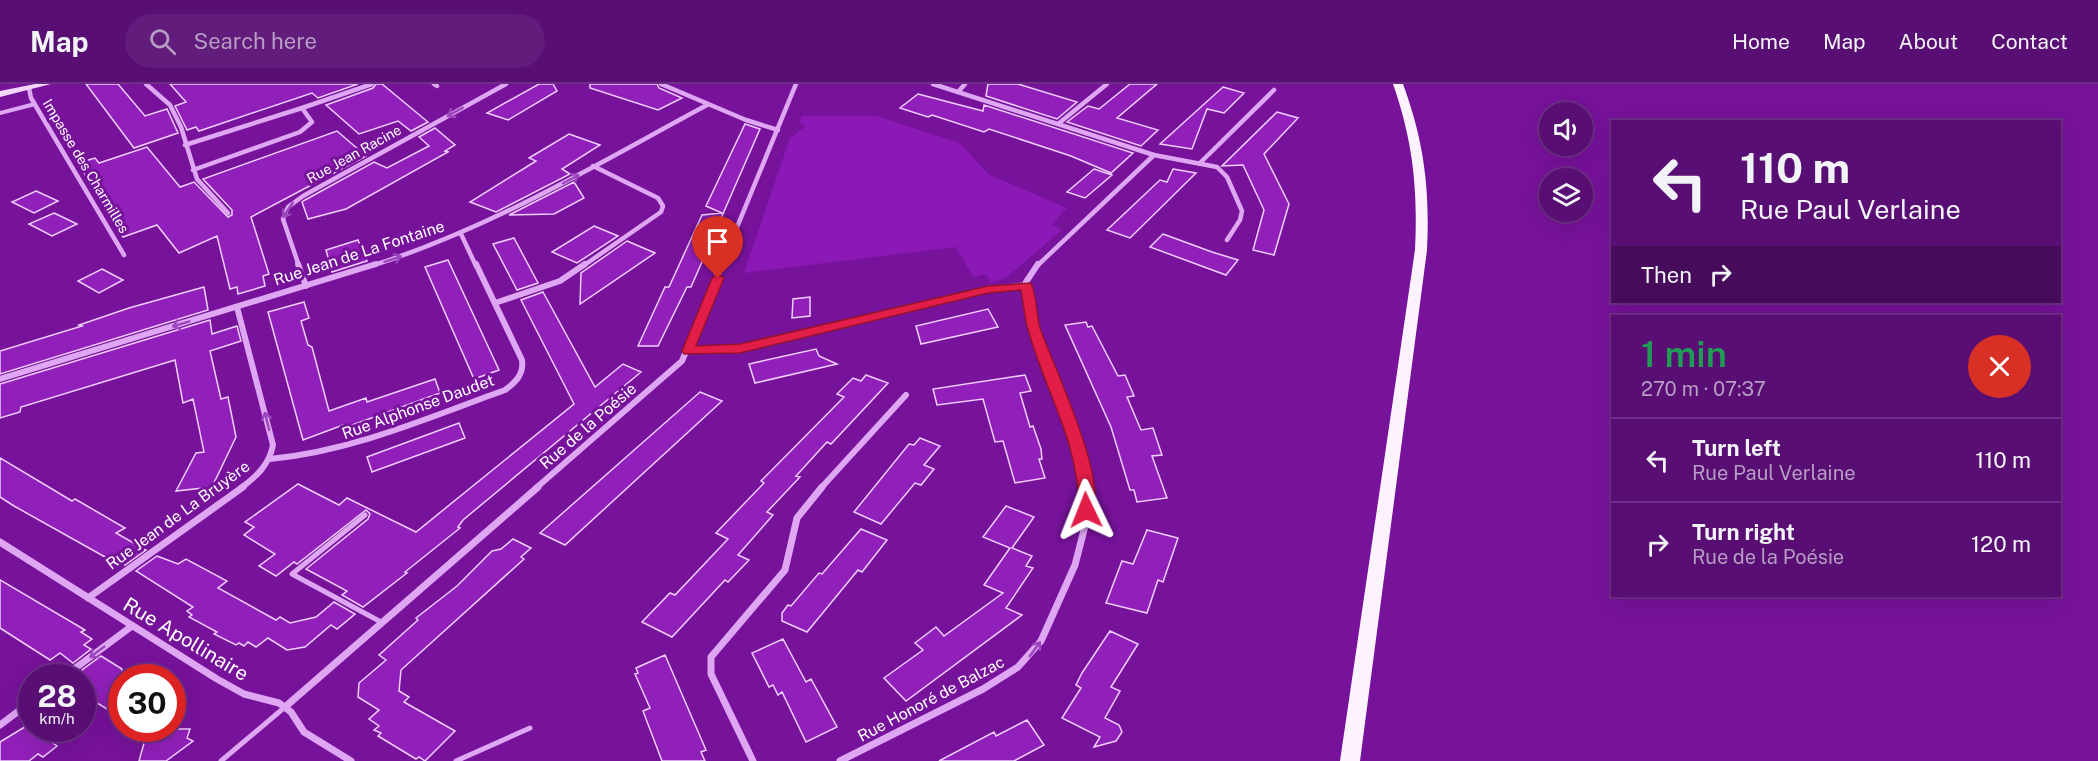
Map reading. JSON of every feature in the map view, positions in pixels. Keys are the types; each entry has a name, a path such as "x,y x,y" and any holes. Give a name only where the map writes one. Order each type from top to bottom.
{"main road":[{"path":"0,89 47,84"},
{"path":"1350,761 1412,325 1423,230 1424,192 1421,158 1414,126 1398,84"},
{"path":"0,94 26,86"}],"street":[{"path":"146,84 170,105 199,182 228,213"},
{"path":"185,145 372,84"},
{"name":"Rue Jean Racine","path":"306,286 283,223 283,216 288,207 303,196 506,84"},
{"path":"661,84 707,105 778,130"},
{"name":"Rue de la Poésie","path":"285,706 666,376 688,351 796,84"},
{"path":"933,84 1154,155 1217,167 1223,172 1239,200 1242,216 1227,240"},
{"path":"958,92 965,84"},
{"path":"1058,124 1107,84"},
{"name":"Impasse des Charmilles","path":"26,86 124,255"},
{"path":"1200,163 1274,90"},
{"name":"Rue Jean de La Fontaine","path":"0,379 404,256 461,234 499,217 707,105"},
{"path":"194,170 304,130 312,119 302,108"},
{"path":"688,351 740,348 988,290 1026,285 1034,268 1154,155"},
{"path":"495,303 560,281 661,212 663,206 658,198 593,166"},
{"name":"Rue Alphonse Daudet","path":"270,459 305,457 340,449 510,387 522,373 524,364 461,234"},
{"name":"Rue Honoré de Balzac","path":"840,761 983,689 1018,667 1041,641 1075,565 1086,519 1084,470 1076,440 1033,326 1026,285"},
{"name":"Rue Jean de La Bruyère","path":"88,598 256,477 270,459 273,445 237,307"},
{"path":"753,761 711,674 711,657 785,570 791,556 793,526 800,512 906,395"},
{"name":"Rue Apollinaire","path":"0,542 238,691 285,706"},
{"path":"81,664 132,626"},
{"path":"285,706 304,732 351,761"},
{"path":"0,725 18,712"}],"lane":[{"path":"0,112 35,104"},
{"path":"365,515 292,574 381,622"},
{"path":"221,761 285,706"},
{"path":"456,761 530,728"}],"shaded area":[{"path":"802,116 876,116 960,143 988,174 1067,208 1052,224 1062,230 1007,277 991,283 986,274 973,277 956,247 744,273 790,138 806,126 799,122"}],"building":[{"path":"86,84 118,84 145,116 167,109 178,133 134,148"},
{"path":"170,84 358,84 318,98 312,93 199,131 196,127 187,130 175,106 186,102"},
{"path":"376,84 382,84 428,122 411,131 398,121 359,134 326,105 373,88"},
{"path":"539,84 553,84 557,91 508,120 487,113"},
{"path":"590,84 657,84 659,88 682,98 658,110 590,88"},
{"path":"988,84 1018,84 1077,102 1057,119 986,96"},
{"path":"1130,84 1157,84 1117,118 1158,130 1141,146 1067,122 1088,106 1099,109"},
{"path":"1223,87 1244,93 1224,113 1207,109 1192,149 1160,144"},
{"path":"918,94 983,111 984,105 1133,153 1111,173 1071,156 989,129 984,132 932,115 928,117 900,108"},
{"path":"1277,112 1298,118 1264,154 1289,204 1274,255 1253,250 1264,210 1243,165 1222,166"},
{"path":"745,124 760,129 691,287 687,287 658,346 638,346 665,287 669,287 702,215 722,213 706,206"},
{"path":"435,128 455,145 445,151 448,152 346,209 308,219 302,202 374,162 387,168 429,146 419,137"},
{"path":"337,131 366,156 251,217 269,274 263,276 265,286 238,294 237,287 230,289 217,236 179,253 157,225 123,237 78,163 95,158 99,163 147,147 180,187 194,182 228,217 232,215 232,210 203,179"},
{"path":"569,134 600,145 562,169 570,174 496,212 470,202 536,161 529,158"},
{"path":"1094,169 1112,175 1085,198 1067,192"},
{"path":"1173,169 1196,173 1130,238 1107,230 1160,180 1167,182"},
{"path":"574,182 584,198 554,214 509,215"},
{"path":"36,191 58,201 34,213 12,202"},
{"path":"54,213 77,224 52,236 29,224"},
{"path":"594,226 618,236 577,263 552,252"},
{"path":"1163,234 1238,260 1226,275 1150,247"},
{"path":"514,238 538,283 517,290 493,244"},
{"path":"358,240 367,261 332,272 326,250"},
{"path":"627,241 655,253 580,304 581,273"},
{"path":"448,260 499,370 474,379 425,267"},
{"path":"102,269 123,280 99,293 78,281"},
{"path":"204,287 208,310 0,374 0,351 82,326 79,325 129,308"},
{"path":"543,292 595,387 623,364 641,372 463,520 458,527 460,528 405,572 407,573 363,607 342,595 347,591 306,569 368,519 370,514 366,510 297,564 294,562 276,576 259,566 275,554 244,535 254,527 245,522 298,484 339,505 347,498 416,532 574,404 521,300"},
{"path":"810,297 810,316 792,318 793,299"},
{"path":"304,302 309,318 301,321 308,345 312,347 329,411 366,398 367,402 435,379 440,393 344,428 343,425 303,440 268,312"},
{"path":"988,309 998,327 921,344 916,326"},
{"path":"210,320 212,334 237,326 241,341 210,351 221,399 228,397 236,437 212,487 176,491 196,453 204,452 193,399 183,403 175,360 21,407 20,412 0,418 0,384"},
{"path":"1086,322 1088,327 1092,326 1118,376 1125,375 1134,396 1127,397 1141,430 1153,428 1162,455 1152,456 1167,498 1137,502 1134,490 1130,490 1111,427 1065,325"},
{"path":"816,349 819,356 837,364 755,383 749,364"},
{"path":"866,375 888,383 831,444 827,442 796,476 800,477 767,512 773,515 738,555 749,560 728,582 725,580 672,637 642,622 670,593 675,595 728,539 716,533 764,483 761,481 844,397 837,394 853,378 861,381"},
{"path":"1025,375 1031,391 1020,393 1030,427 1033,426 1041,449 1042,459 1039,459 1045,478 1015,483 1003,441 995,442 983,399 937,405 933,389"},
{"path":"700,392 722,401 565,545 540,533"},
{"path":"459,423 465,438 372,472 367,457"},
{"path":"920,438 940,446 924,465 934,469 921,485 915,483 881,524 854,512 909,444 914,445"},
{"path":"0,458 72,501 75,499 125,528 116,533 146,550 125,565 117,560 114,562 14,506 0,497"},
{"path":"1006,506 1034,517 1012,548 1032,556 1026,566 1033,568 1006,608 1022,615 906,701 884,678 923,650 915,643 936,627 944,636 1003,593 984,585 1010,548 983,537"},
{"path":"861,529 887,540 862,572 858,570 807,632 782,621 782,613 788,605 791,606 819,573 822,574"},
{"path":"1147,530 1178,538 1163,582 1158,580 1147,613 1106,603 1122,561 1133,564"},
{"path":"513,539 531,548 521,557 524,559 401,670 399,691 409,697 404,702 455,731 425,761 419,757 416,759 378,736 381,733 374,730 379,726 369,719 379,710 358,697 359,683 386,660 379,655 418,620 416,618 457,586 492,551 501,549"},
{"path":"157,556 178,564 186,559 227,581 218,588 276,620 280,617 290,623 316,617 334,602 355,614 337,629 331,625 305,647 287,650 268,638 256,647 248,642 244,646 239,643 236,645 214,634 217,632 189,617 192,615 187,611 193,607 136,571"},
{"path":"0,580 85,630 81,632 92,639 84,645 91,649 73,663 60,653 50,660 0,628"},
{"path":"1110,631 1138,644 1111,687 1120,691 1105,718 1119,725 1122,732 1116,741 1094,747 1100,737 1062,718 1081,688 1076,685 1082,673"},
{"path":"783,639 806,682 811,679 837,727 806,742 782,692 778,695 773,685 769,687 752,653"},
{"path":"665,655 706,750 701,752 705,761 662,761 643,711 650,708 635,674 638,673 636,668"},
{"path":"101,656 114,664 108,664 108,710 96,702 96,664 90,664"},
{"path":"1027,720 1044,745 1014,761 939,761 994,732 996,736"},
{"path":"186,729 190,729 187,738 193,741 166,761 139,761 144,742 186,742"},
{"path":"18,731 18,742 51,742 57,746 43,757 38,754 29,761 0,761 0,742"}],"route":[{"path":"718,278 688,351 740,348 988,290 1026,285 1033,326 1079,448 1086,486 1086,510"}]}
